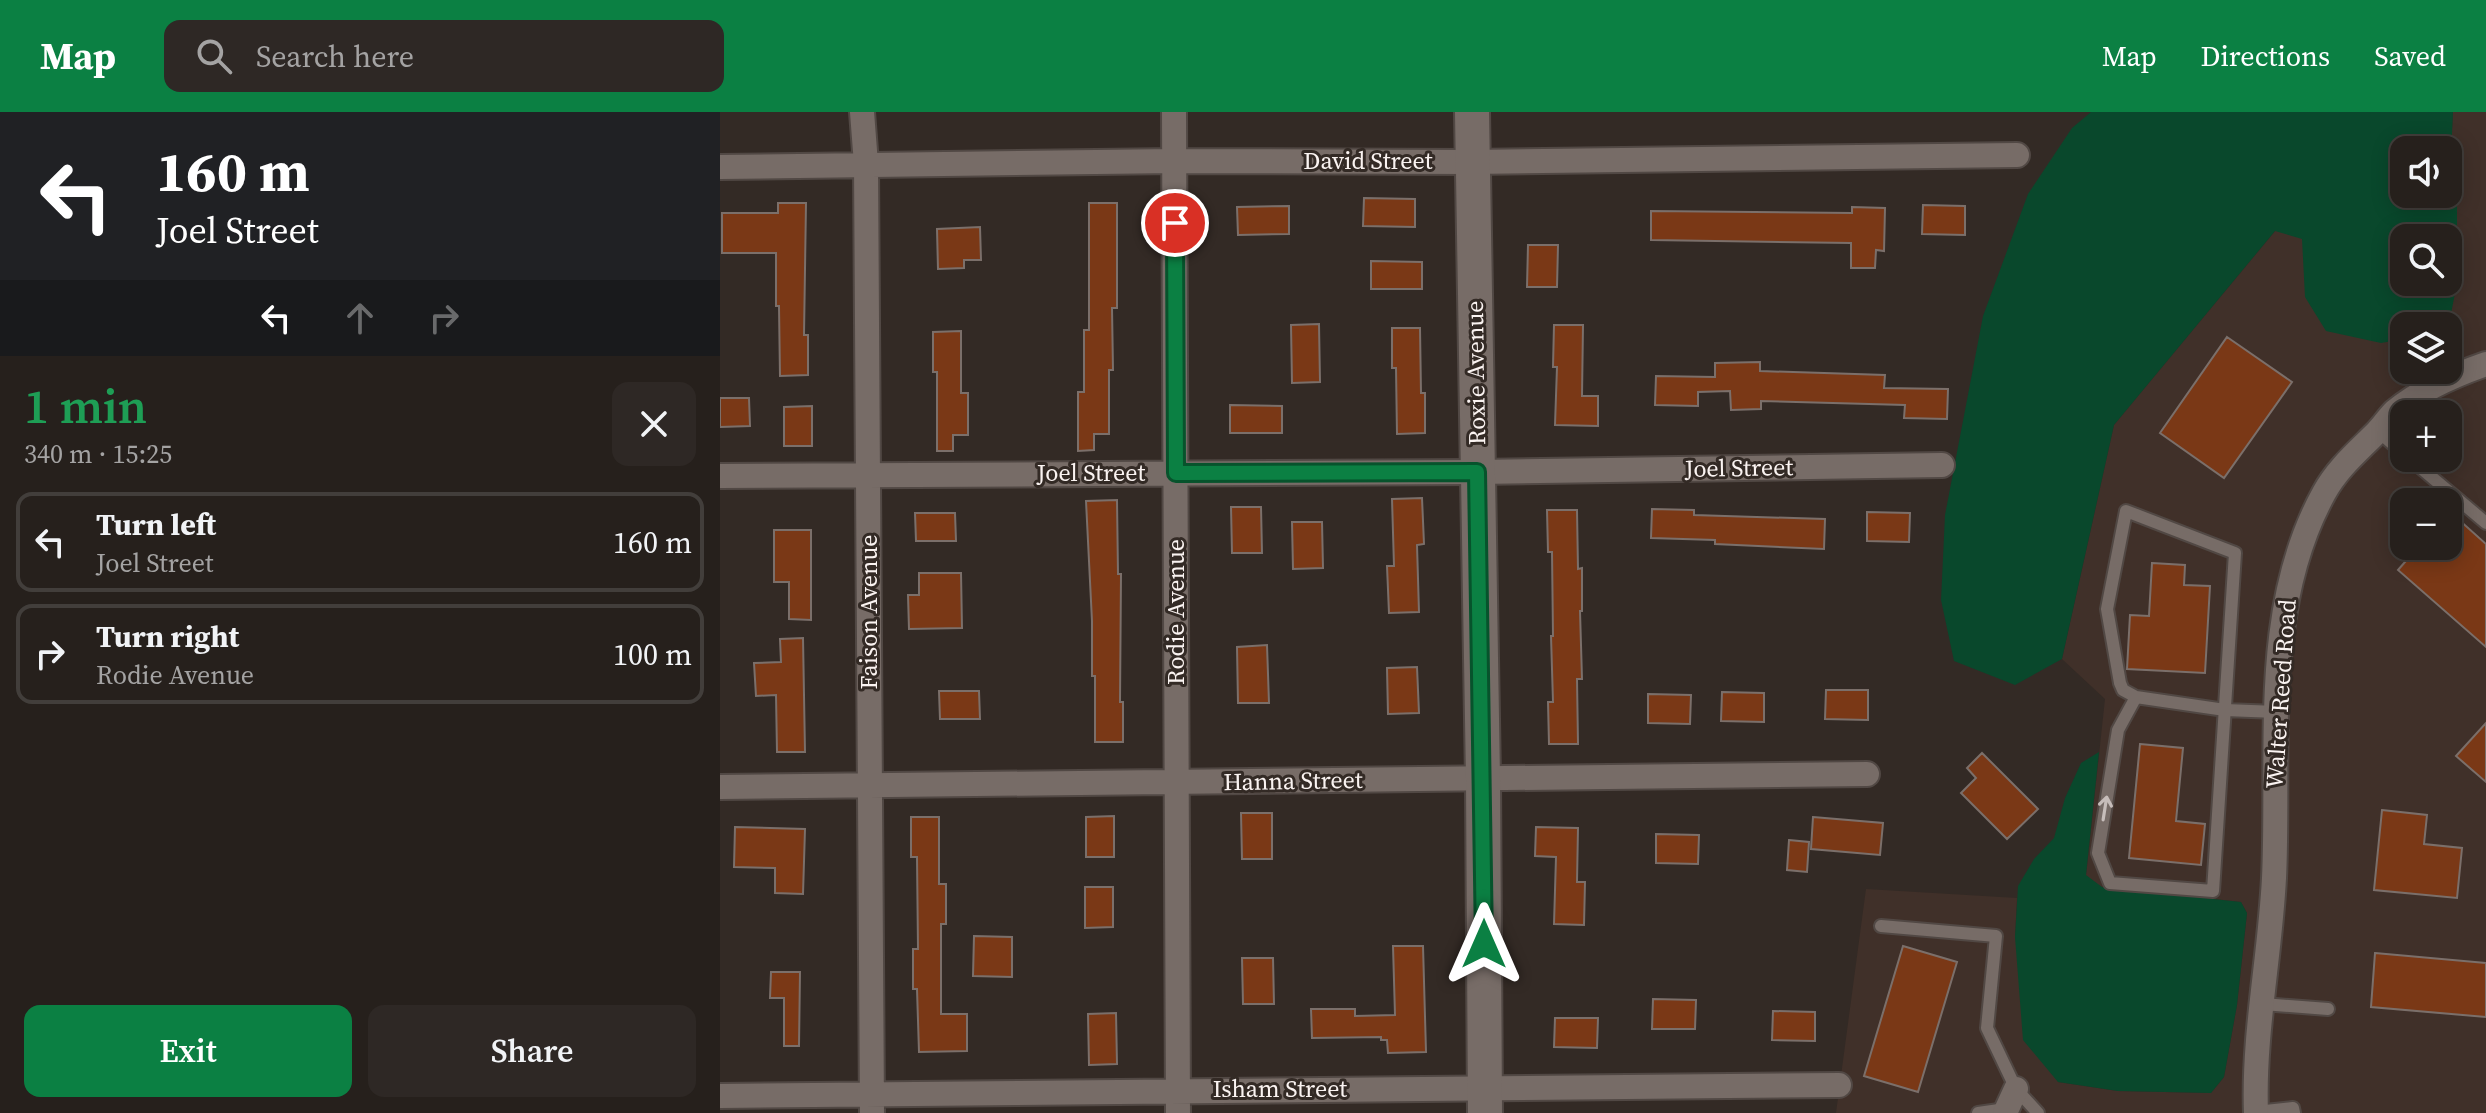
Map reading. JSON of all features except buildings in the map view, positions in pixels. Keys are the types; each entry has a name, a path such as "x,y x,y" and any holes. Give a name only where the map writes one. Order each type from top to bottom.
{"street":[{"name":"Faison Avenue","path":"862,112 866,164 872,1103"},
{"name":"Rodie Avenue","path":"1174,112 1178,1101"},
{"name":"Roxie Avenue","path":"1472,112 1485,1100"},
{"name":"David Street","path":"720,167 2017,155"},
{"name":"Walter Reed Road","path":"2256,1113 2255,1085 2271,940 2283,614 2290,580 2304,536 2324,491 2345,463 2395,412 2457,374 2486,364"},
{"name":"Joel Street","path":"720,476 1477,472 1942,465"},
{"name":"Hanna Street","path":"720,787 1867,774"},
{"name":"Isham Street","path":"720,1096 872,1103 1485,1100 1839,1085"}],"lane":[{"path":"2378,431 2390,442"},
{"path":"2426,472 2486,523"},
{"path":"2136,697 2118,730 2098,853 2110,883 2213,891 2225,710 2235,553 2126,511 2107,609 2123,690 2136,697 2225,710 2277,712"},
{"path":"1881,926 1996,936 1987,1028 2009,1104"},
{"path":"2263,1004 2328,1009"},
{"path":"1978,1113 2009,1104 2038,1113"},
{"path":"2256,1113 2293,1108 2294,1113"}],"shaded area":[{"path":"2453,112 2486,112 2486,1113 1836,1113 1866,889 2017,898 2015,937 2058,1082 2118,1091 2211,1093 2224,1077 2237,1005 2247,913 2241,902 2085,885 2105,699 2062,659 2114,425 2276,230 2390,198 2390,208 2462,208 2462,136 2452,136"}],"green space":[{"path":"2091,112 2453,112 2452,136 2390,136 2390,208 2457,208 2457,224 2390,224 2390,296 2454,296 2451,312 2390,312 2390,341 2381,343 2326,331 2305,297 2302,239 2275,231 2114,425 2062,659 2015,685 1954,661 1941,600 1945,515 1983,316 2028,194 2072,128"},
{"path":"2099,752 2086,875 2102,887 2241,902 2247,913 2237,1005 2224,1077 2211,1093 2118,1091 2058,1082 2023,1040 2015,937 2018,886 2034,859 2054,838 2065,798 2081,763"}],"route":[{"path":"1175,223 1176,473 1477,472 1484,944"}]}
